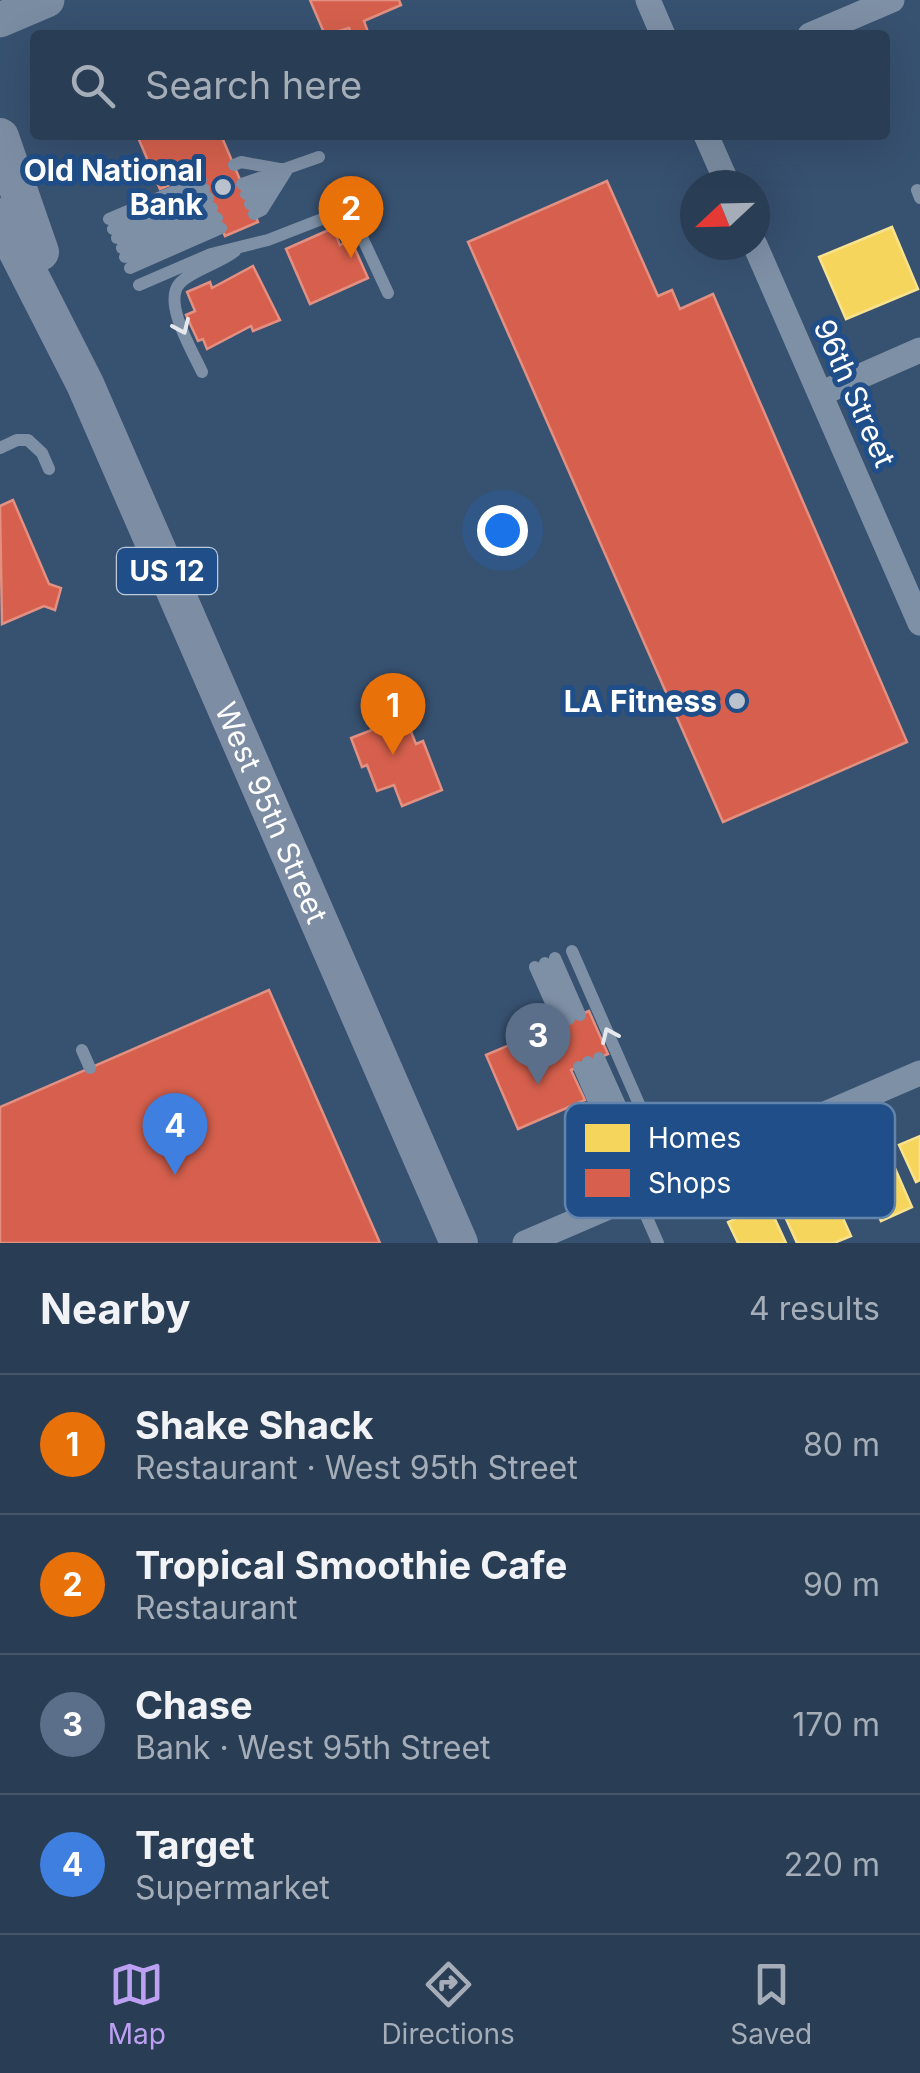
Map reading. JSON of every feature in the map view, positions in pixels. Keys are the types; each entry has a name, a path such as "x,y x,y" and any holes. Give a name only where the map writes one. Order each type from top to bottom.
{"main road":[{"path":"0,20 48,0"},
{"name":"West 95th Street","path":"0,137 85,384"},
{"name":"West 95th Street","path":"0,217 85,384 459,1243"}],"street":[{"path":"648,0 661,30"},
{"path":"822,30 892,0"},
{"path":"708,140 721,170"},
{"name":"96th Street","path":"761,260 920,623"},
{"path":"820,394 920,350"},
{"path":"851,1103 920,1073"},
{"path":"525,1243 584,1218"}],"lane":[{"path":"244,189 319,157"},
{"path":"287,170 262,210 244,189 245,172 287,170"},
{"path":"119,243 211,204"},
{"path":"119,243 211,204"},
{"path":"119,243 211,204"},
{"path":"139,286 211,254 268,240 322,219 341,220 360,232 388,294"},
{"path":"202,372 173,308 175,292 180,282 241,246"},
{"path":"0,448 28,440 42,453 50,469"},
{"path":"572,950 639,1103"},
{"path":"545,963 570,1019 545,963"},
{"path":"82,1050 90,1068"},
{"path":"588,1062 606,1103"},
{"path":"648,1218 658,1243"}],"building: Homes":[{"path":"892,227 918,289 846,319 819,257"},
{"path":"920,1136 920,1180 916,1182 899,1145"},
{"path":"895,1168 912,1207 895,1215"},
{"path":"737,1218 774,1218 786,1243 738,1243 728,1222"},
{"path":"786,1218 843,1218 851,1236 834,1243 797,1243"}],"building: Shops":[{"path":"310,0 399,0 401,5 364,21 367,30 323,30"},
{"name":"Old National Bank","path":"139,140 223,140 258,222 225,236 198,173 160,189"},
{"path":"607,181 658,296 672,290 680,309 713,294 907,742 723,822 468,242"},
{"path":"333,228 340,245 351,240 368,278 310,304 286,249"},
{"path":"253,266 280,320 253,331 251,326 207,349 203,339 198,341 186,315 195,311 187,292 210,282 212,288"},
{"path":"13,500 49,584 61,588 55,610 44,606 2,624 0,506"},
{"path":"405,717 416,744 423,741 442,790 402,806 394,785 377,791 351,738"},
{"path":"269,990 380,1243 0,1243 0,1107"},
{"path":"589,1011 608,1054 571,1070 585,1100 565,1103 565,1109 518,1129 486,1055"}],"place":[{"name":"Old National Bank","path":"223,187"},
{"name":"Tropical Smoothie Cafe","path":"351,258"},
{"name":"LA Fitness","path":"737,701"},
{"name":"Shake Shack","path":"393,755"},
{"name":"Chase","path":"538,1085"},
{"name":"Target","path":"175,1175"}]}
